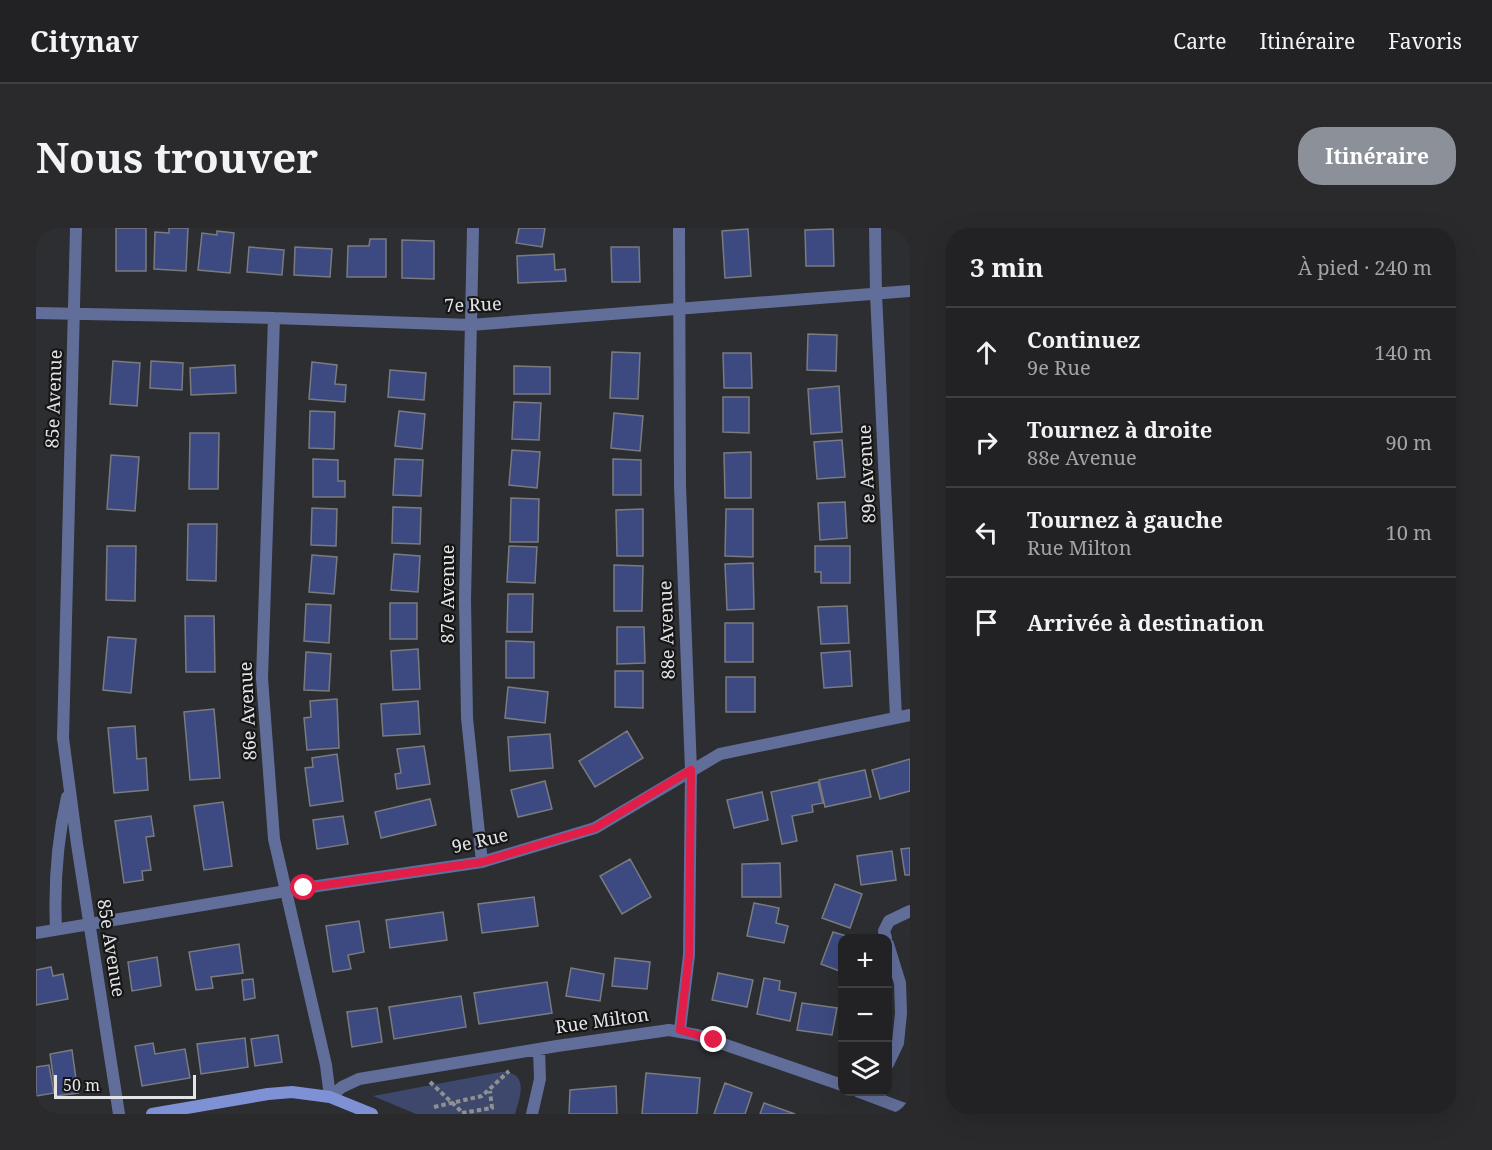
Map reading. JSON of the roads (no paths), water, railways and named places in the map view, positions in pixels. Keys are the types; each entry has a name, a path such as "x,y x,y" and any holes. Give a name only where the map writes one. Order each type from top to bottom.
{"street":[{"name":"85e Avenue","path":"76,228 63,738 118,1114"},
{"name":"87e Avenue","path":"473,228 465,600 467,706 482,862"},
{"name":"88e Avenue","path":"679,228 680,486 691,770 689,955 680,1030"},
{"name":"89e Avenue","path":"875,228 876,294 896,717"},
{"name":"7e Rue","path":"36,313 470,325 910,291"},
{"name":"86e Avenue","path":"274,318 262,678 274,839 326,1065 330,1097"},
{"name":"9e Rue","path":"36,933 286,891 482,862 595,828 720,754 910,715"},
{"name":"85e Avenue","path":"56,929 58,835 69,788"},
{"path":"885,934 889,921 910,911"},
{"path":"892,957 900,983 901,1013 898,1043 892,1056"},
{"name":"Rue Milton","path":"330,1097 342,1087 359,1079 659,1031 680,1030 838,1083"},
{"name":"Rue Milton","path":"532,1114 540,1079 538,1050"},
{"path":"152,1114 279,1092 306,1092 330,1097 372,1114"},
{"path":"877,1096 910,1111"}]}
